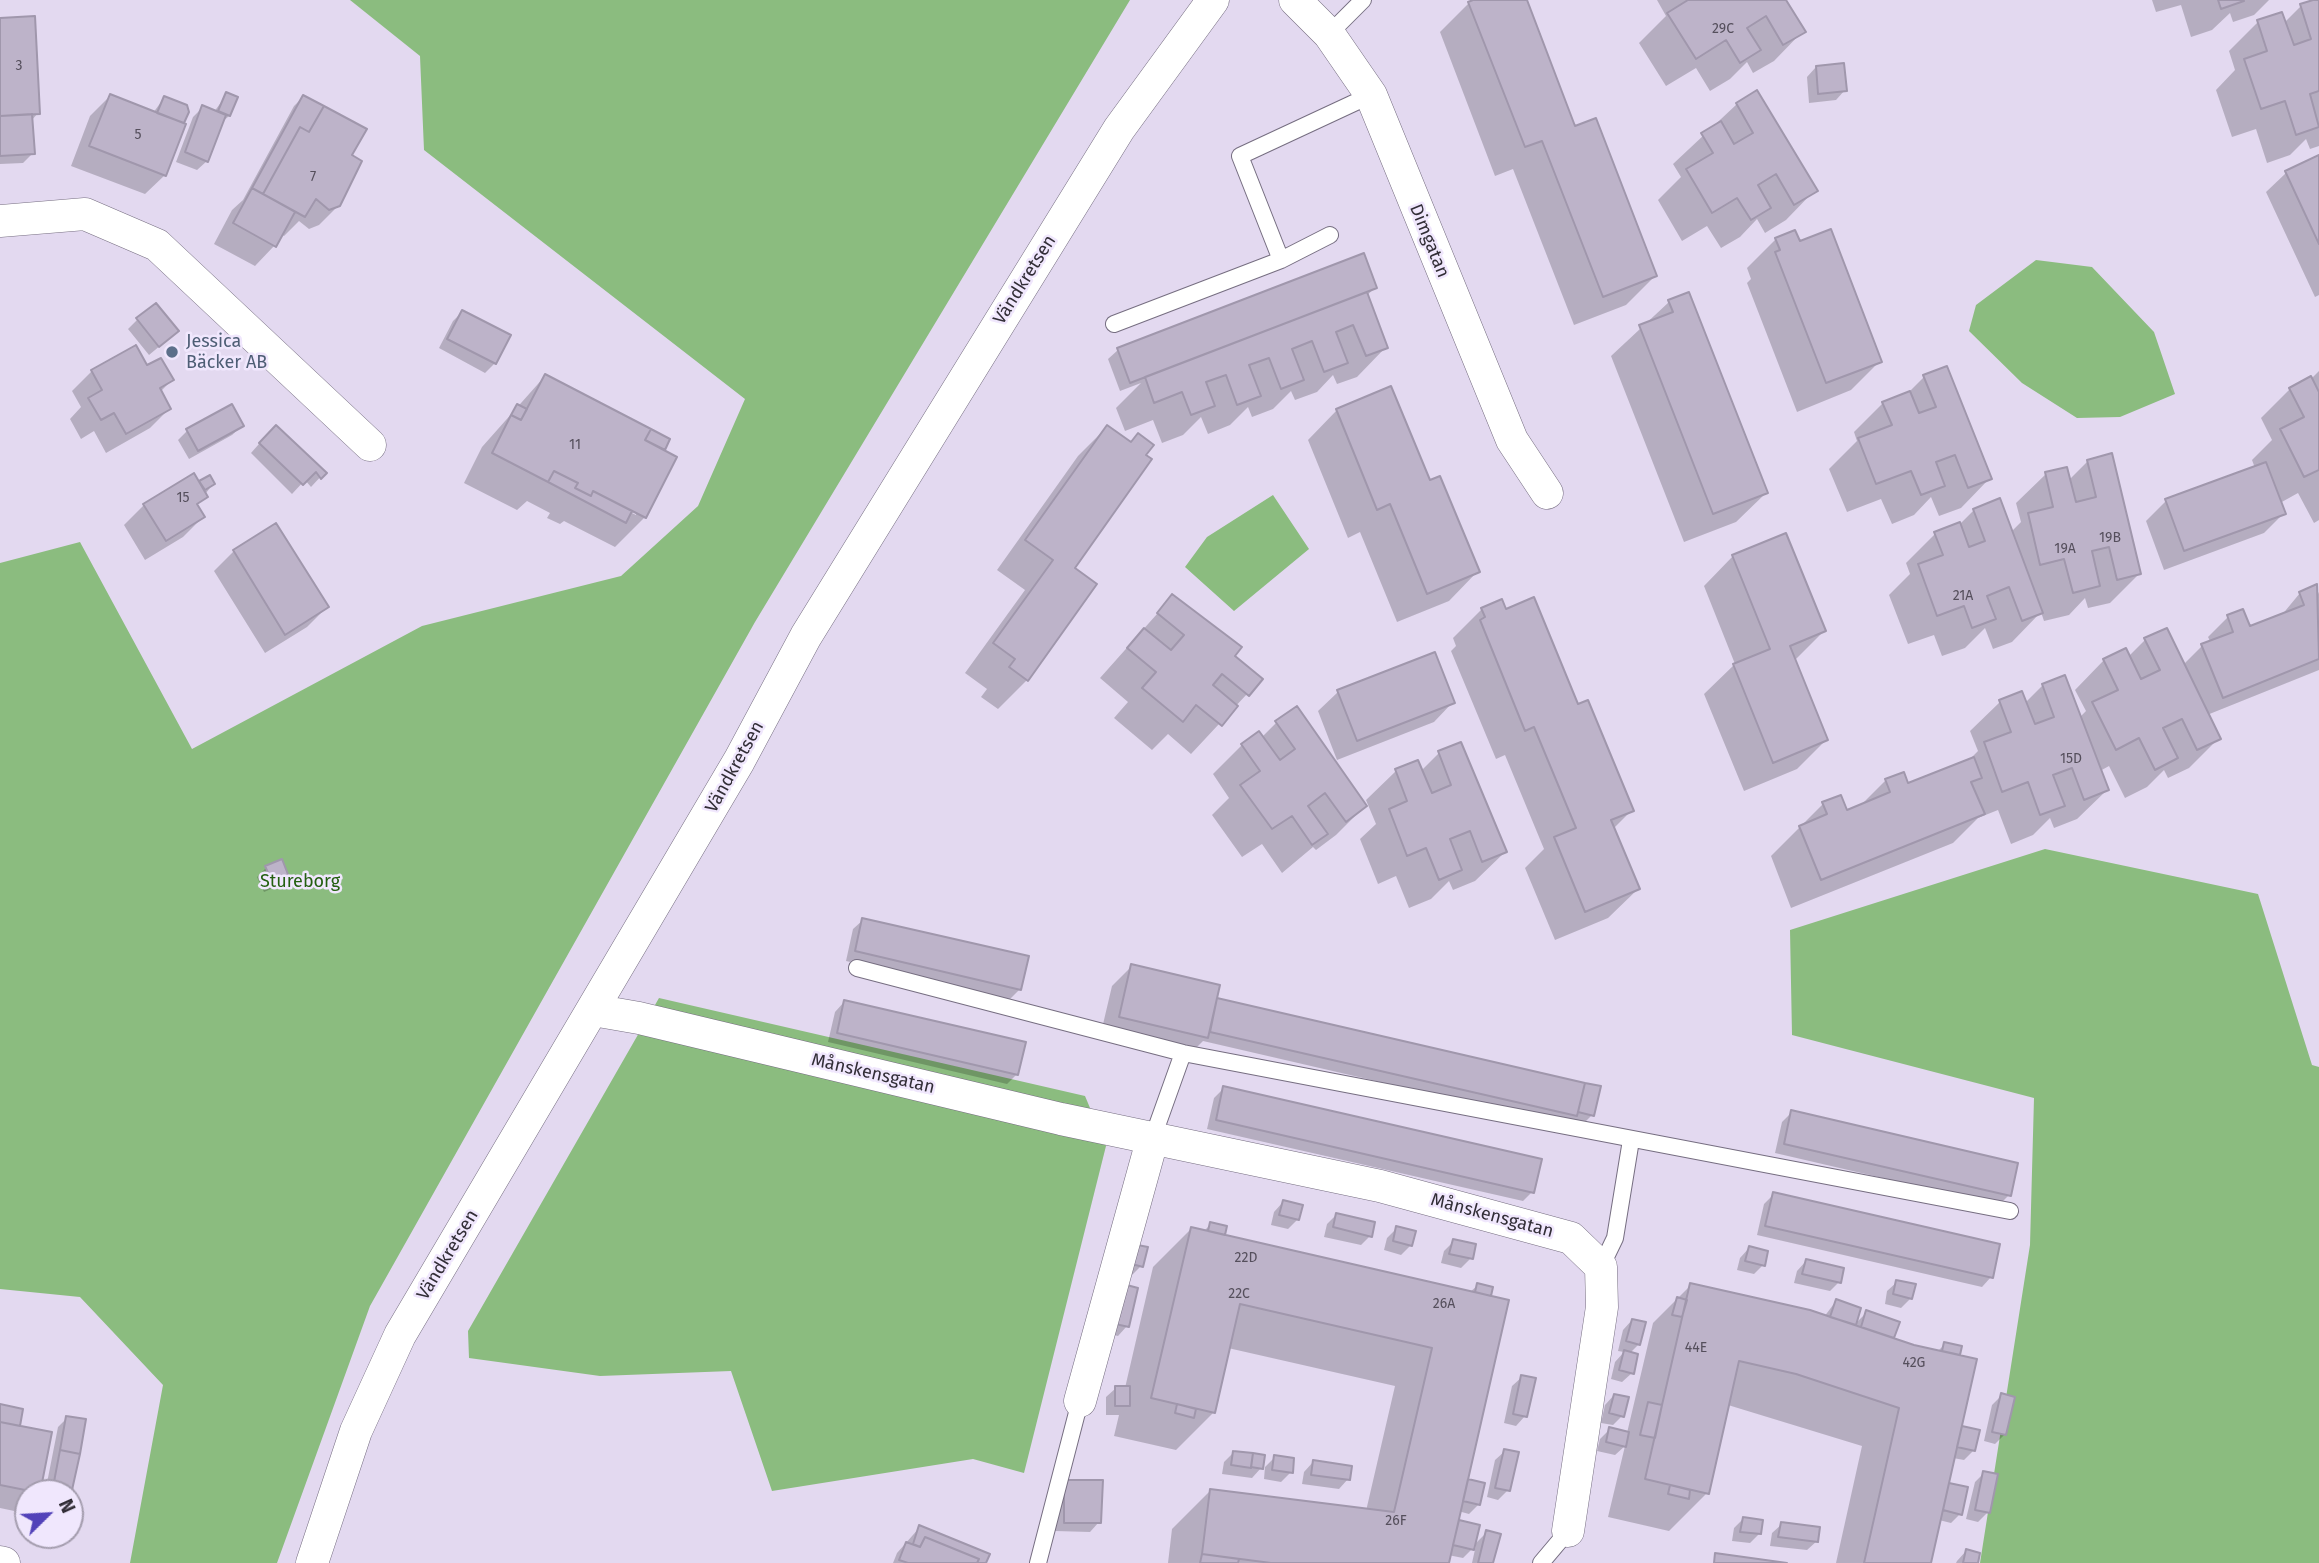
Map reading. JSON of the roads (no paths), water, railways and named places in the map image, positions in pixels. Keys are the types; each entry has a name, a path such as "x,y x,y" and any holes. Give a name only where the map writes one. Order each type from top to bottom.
{"street":[{"name":"Vändkretsen","path":"312,1563 356,1431 400,1335 739,761 806,636 1119,129 1213,0"},
{"name":"Dimgatan","path":"1295,0 1329,34 1371,95 1512,440 1547,493"},
{"path":"0,222 85,214 157,245 370,445"},
{"name":"Månskensgatan","path":"593,1010 639,1018 1061,1119 1380,1186 1571,1238 1601,1267"},
{"path":"1080,1401 1153,1137"},
{"path":"1568,1531 1602,1307 1601,1267"}],"lane":[{"path":"1329,34 1363,0"},
{"path":"1281,260 1241,156 1371,95"},
{"path":"1114,324 1281,260 1330,235"},
{"path":"857,968 1183,1053 2010,1211"},
{"path":"1153,1137 1183,1053"},
{"path":"1601,1267 1615,1238 1631,1140"},
{"path":"1038,1563 1080,1401"},
{"path":"1541,1563 1568,1531"}],"place":[{"name":"Jessica Bäcker AB","path":"172,352"}],"park label":[{"name":"Stureborg","path":"300,882"}]}
